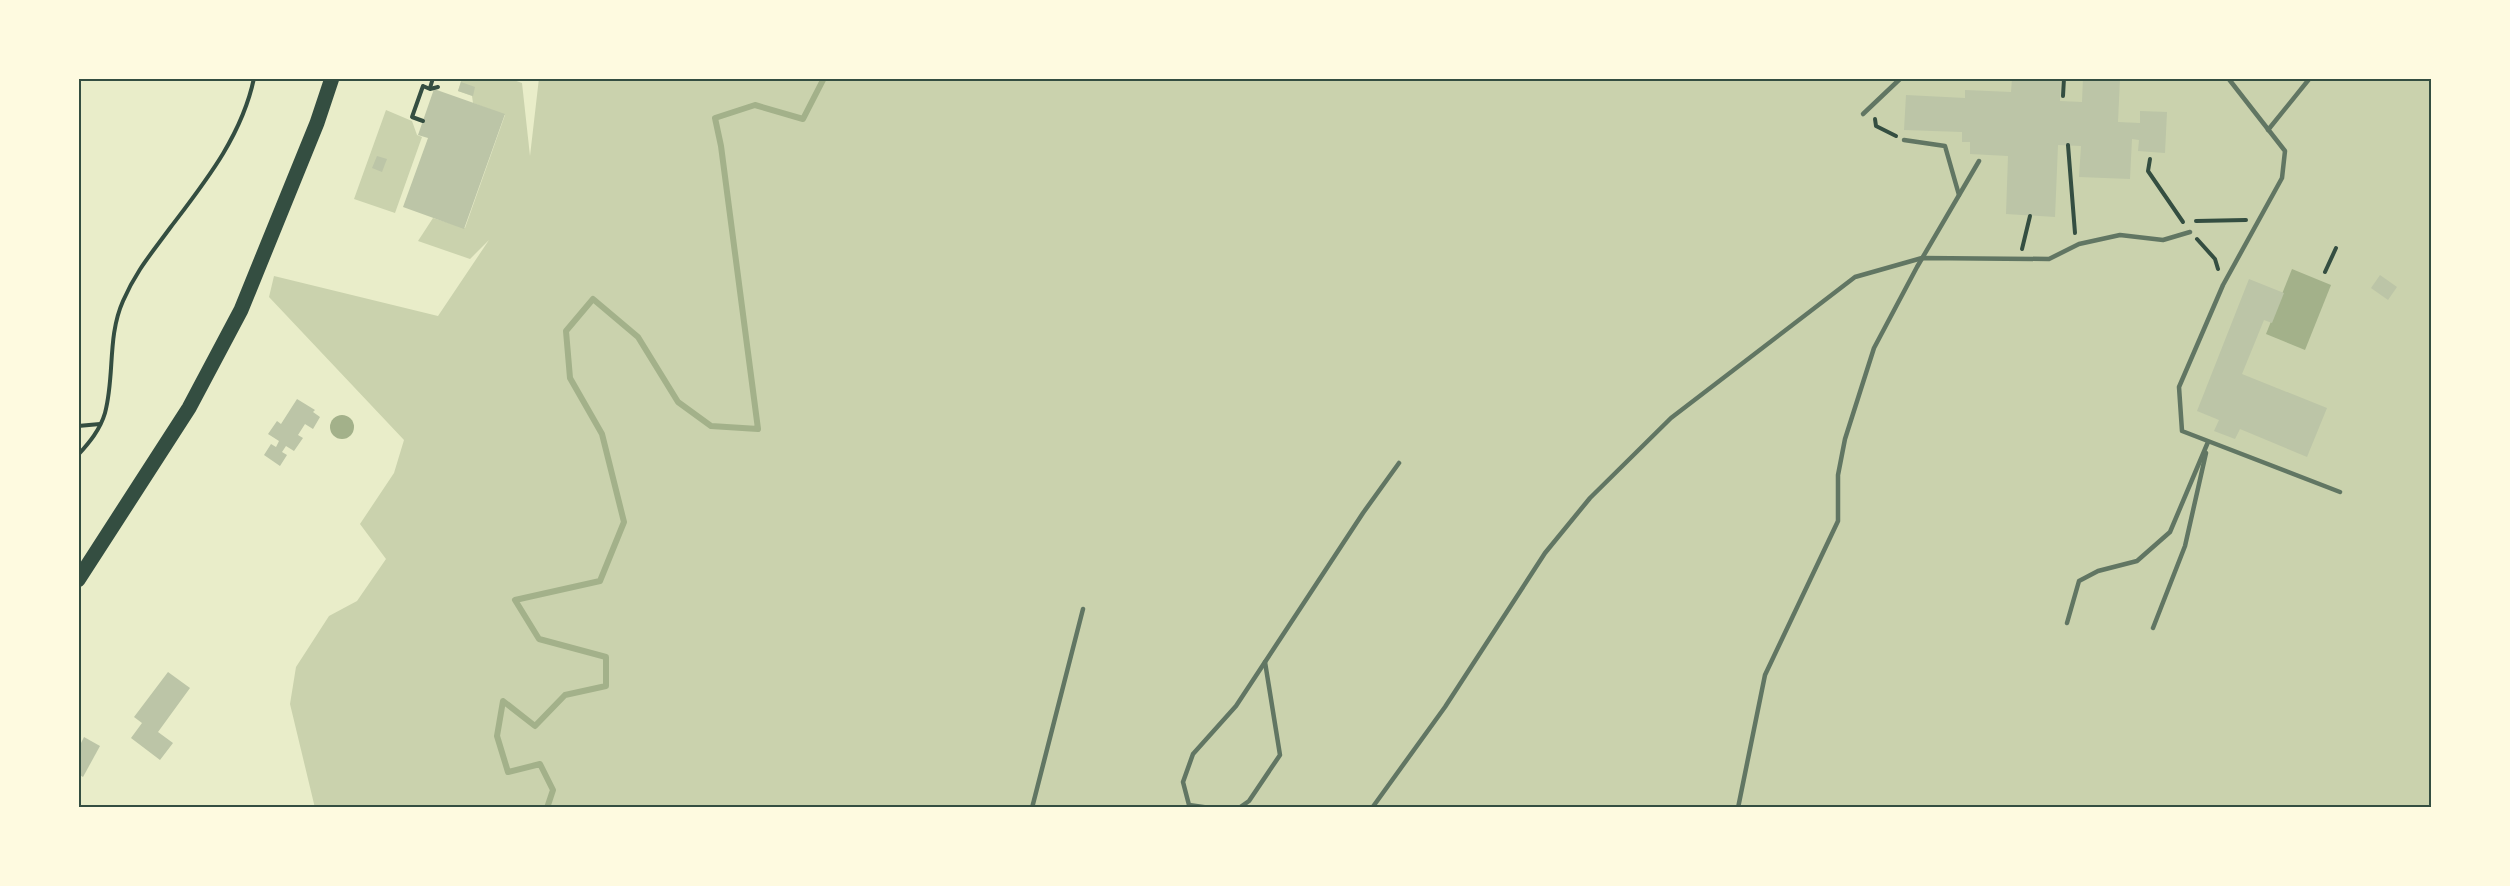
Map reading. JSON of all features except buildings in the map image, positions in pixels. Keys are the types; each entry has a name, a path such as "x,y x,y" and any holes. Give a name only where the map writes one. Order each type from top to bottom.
{"main road":[{"path":"78,580 189,408 242,310 332,78"}],"lane":[{"path":"1863,114 1901,78"},
{"path":"2228,78 2285,151 2282,178 2223,285 2179,387 2182,431 2340,492"},
{"path":"2268,130 2310,78"},
{"path":"1904,140 1945,146 1959,195"},
{"path":"1738,808 1766,675 1838,521 1838,475 1841,457 1874,348 1922,258 1979,162"},
{"path":"1372,808 1445,707 1545,553 1590,498 1671,418 1856,277 1922,258 2049,259 2079,243 2120,235 2163,240 2190,232"},
{"path":"2067,623 2079,581 2098,571 2137,561 2170,532 2208,442"},
{"path":"2153,628 2185,546 2208,442"},
{"path":"1210,808 1189,807 1183,782 1193,754 1236,706 1363,513 1400,464"},
{"path":"1032,808 1083,609"},
{"path":"1239,808 1249,801 1280,755 1265,662"}],"path":[{"path":"78,455 94,438 105,414 110,383 111,347 122,304 138,269 225,153 241,120 254,78"},
{"path":"430,89 433,78"},
{"path":"2063,96 2064,78"},
{"path":"423,121 412,117 423,86 430,89 438,87"},
{"path":"1872,106 1876,126 1904,140"},
{"path":"2068,145 2075,233"},
{"path":"2020,258 2030,216"},
{"path":"2183,222 2259,220"},
{"path":"2325,272 2336,248"},
{"path":"78,426 100,424"}],"shaded area":[{"path":"462,78 508,78 522,83 530,156 539,78 2432,78 2432,808 315,808 290,704 296,667 329,616 357,601 386,559 360,524 394,473 404,440 269,297 274,276 438,316 489,240 470,259 418,241 433,218 465,228 505,115 473,103 472,96 458,91"},
{"path":"386,110 412,121 417,135 422,137 395,213 354,199"},
{"path":"2292,269 2331,285 2305,350 2266,334"},
{"path":"342,415 351,418 354,427 351,436 342,439 333,436 330,427 333,418"}],"waterway":[{"path":"547,808 553,790 540,764 508,772 497,736 503,701 535,726 565,695 606,686 606,657 539,639 515,600 600,581 624,522 602,434 570,378 566,331 593,299 638,337 678,402 711,426 758,429 721,146 715,118 755,105 803,119 824,78"}]}
